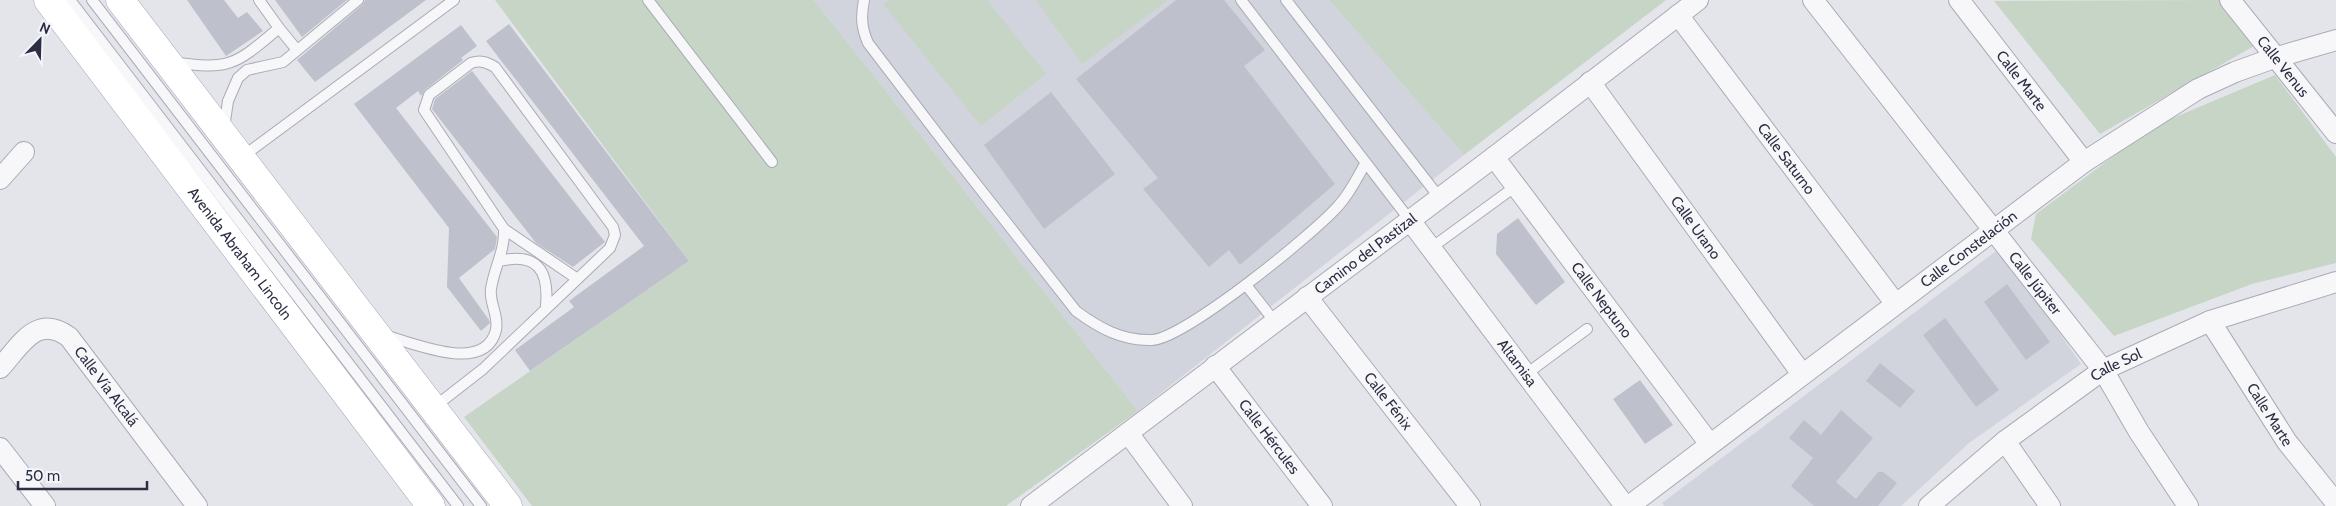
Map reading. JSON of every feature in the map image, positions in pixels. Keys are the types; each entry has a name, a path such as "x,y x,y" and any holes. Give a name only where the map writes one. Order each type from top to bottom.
{"main road":[{"name":"Avenida Abraham Lincoln","path":"48,0 431,506"},
{"path":"120,0 508,506"}],"street":[{"name":"Camino del Pastizal","path":"1034,505 1698,0"},
{"name":"Calle Júpiter","path":"1813,0 2103,370 2139,432 2188,506"},
{"name":"Calle Marte","path":"1959,0 2084,162"},
{"name":"Calle Venus","path":"2230,0 2274,58 2336,132"},
{"name":"Calle Saturno","path":"1678,15 1895,303"},
{"name":"Calle Constelación","path":"1627,506 2084,162 2198,88 2274,58 2336,40"},
{"name":"Calle Urano","path":"1590,82 1802,374"},
{"path":"0,179 24,152"},
{"name":"Calle Neptuno","path":"1494,157 1710,444"},
{"name":"Altamisa","path":"1409,219 1525,375 1627,506"},
{"name":"Calle Sol","path":"1929,506 2005,441 2103,370 2210,321 2334,287"},
{"name":"Calle Fénix","path":"1307,297 1470,506"},
{"name":"Calle Marte","path":"2210,321 2287,442 2336,503"},
{"name":"Calle Vía Alcalá","path":"0,368 32,333 43,327 58,328 69,337 197,506"},
{"name":"Calle Hércules","path":"1215,366 1322,506"},
{"path":"1128,433 1182,506"},
{"path":"2005,441 2050,506"},
{"path":"0,448 45,506"}],"lane":[{"path":"70,0 458,506"},
{"path":"92,0 481,506"},
{"path":"259,0 297,50"},
{"path":"223,134 228,101 238,78 247,70 283,62 358,0"},
{"path":"241,158 454,0"},
{"path":"648,0 772,162"},
{"path":"864,0 861,14 862,29 868,42 952,153 1076,311 1099,328 1128,339 1154,340 1182,329 1246,285 1340,205 1365,164"},
{"path":"1241,0 1409,219"},
{"path":"1286,0 1439,197"},
{"path":"167,61 203,67 222,66 238,60 280,28"},
{"path":"374,332 449,353 464,355 478,352 489,344 495,332 497,320 491,291 505,239 504,229 498,217 424,110 425,102 429,95 471,63 479,61 495,67 613,227 615,235 610,248 546,306 483,370 432,408"},
{"path":"1431,248 1516,186"},
{"path":"504,229 576,278"},
{"path":"499,261 522,258 536,265 545,275 548,287 546,306"},
{"path":"1246,285 1275,322"},
{"path":"1525,375 1587,329"}],"shaded area":[{"path":"814,0 1329,0 1464,155 1138,411"},
{"path":"2000,248 2081,364 1969,443 1901,506 1664,506 1662,503"}],"green space":[{"path":"495,0 814,0 1138,411 1006,506 532,506 464,417 689,261"},
{"path":"889,0 987,0 1046,74 981,126 883,4"},
{"path":"1036,0 1168,0 1082,64"},
{"path":"1329,0 1666,0 1464,155"},
{"path":"2219,0 2254,46 2100,134 1994,1"},
{"path":"2275,75 2336,157 2336,263 2252,284 2114,336 2031,239 2036,214 2154,126"}],"building":[{"path":"187,0 224,0 238,18 247,12 263,31 226,56"},
{"path":"275,0 347,0 302,37"},
{"path":"365,0 426,0 315,82 297,60 362,5"},
{"path":"1176,0 1224,0 1265,50 1244,66 1335,184 1240,265 1229,250 1209,267 1143,189 1158,178 1076,79"},
{"path":"509,24 689,261 530,371 515,350 574,307 569,301 644,246 486,41"},
{"path":"461,25 477,46 461,58 463,60 425,90 421,96 418,91 396,108 497,237 495,249 459,278 489,320 490,323 481,331 447,287 449,228 354,104"},
{"path":"472,71 605,242 573,267 536,243 432,109 435,99"},
{"path":"1051,92 1115,174 1044,229 984,145"},
{"path":"1518,218 1565,282 1536,305 1496,254 1497,234"},
{"path":"2007,284 2050,342 2026,360 1984,302"},
{"path":"1945,318 1999,390 1976,407 1923,335"},
{"path":"1880,363 1915,391 1900,408 1866,381"},
{"path":"1640,380 1673,425 1645,444 1613,399"},
{"path":"1841,410 1873,438 1836,482 1856,499 1878,472 1883,472 1897,483 1878,506 1814,506 1791,486 1813,458 1789,438 1804,420 1821,435"}]}
